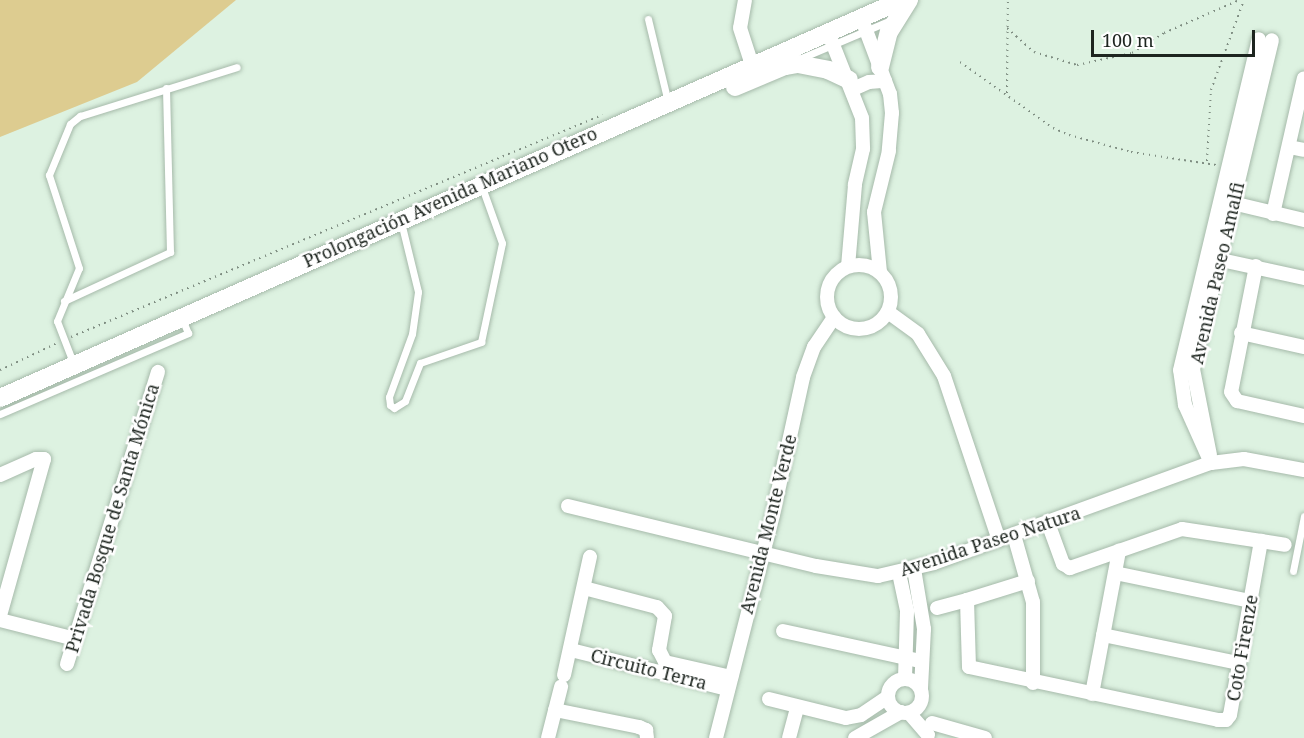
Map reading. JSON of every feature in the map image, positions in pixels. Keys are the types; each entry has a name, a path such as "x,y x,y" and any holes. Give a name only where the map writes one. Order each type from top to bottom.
{"street":[{"path":"745,0 740,28 752,66"},
{"path":"883,74 886,41 901,8 909,0"},
{"name":"Prolongación Avenida Mariano Otero","path":"0,398 600,130 752,66 831,38 901,8"},
{"path":"864,24 883,74 892,113 888,157 878,190 874,226 880,272 890,288 888,312 874,325 862,329 850,327 834,317 827,291 832,279 848,266 865,265 880,272"},
{"path":"831,38 862,118 862,153 855,185 848,266"},
{"name":"Avenida Paseo Amalfi","path":"1211,463 1198,439 1180,382 1213,258 1265,40 1227,170 1226,202"},
{"path":"600,130 645,125 785,66 817,67 851,85 869,82 883,74"},
{"path":"1273,214 1304,80"},
{"path":"1289,147 1304,150"},
{"path":"862,153 874,159 888,157"},
{"path":"855,185 868,185 878,190"},
{"path":"1226,202 1304,220"},
{"path":"1213,258 1304,278"},
{"path":"1256,266 1232,386 1237,400 1304,416"},
{"path":"888,312 918,334 944,376 999,540"},
{"name":"Avenida Monte Verde","path":"716,738 761,552 773,514 803,377 814,347 834,317"},
{"path":"1241,333 1304,347"},
{"name":"Privada Bosque de Santa Mónica","path":"67,664 158,372"},
{"path":"0,475 36,459 44,459 45,468 0,618 75,639"},
{"name":"Avenida Paseo Natura","path":"568,506 850,573 899,573 1014,535 1211,463 1244,459 1304,470"},
{"path":"1048,523 1065,567 1190,528 1285,545"},
{"path":"1014,535 1028,581 1035,643 1033,683"},
{"name":"Coto Firenze","path":"967,600 969,667 1033,683 1226,720 1261,541"},
{"path":"1092,694 1119,551"},
{"name":"Circuito Terra","path":"548,738 590,557"},
{"path":"855,738 910,710 921,689 922,610 914,569"},
{"path":"899,573 907,611 905,679"},
{"path":"1115,573 1250,601"},
{"path":"937,608 1028,581"},
{"path":"584,588 657,607 665,621 659,650 664,662 729,683"},
{"path":"783,631 907,660 921,661"},
{"path":"1103,635 1238,663"},
{"name":"Circuito Terra","path":"570,650 729,683"},
{"path":"905,679 921,689"},
{"path":"905,679 891,687 888,698 892,707 910,710 929,732 985,738"},
{"path":"769,699 797,708 852,718 888,698"},
{"path":"789,738 797,708"},
{"path":"555,710 639,727 646,730 647,738"}],"lane":[{"path":"648,19 668,102"},
{"path":"785,66 831,38"},
{"path":"74,365 57,321 79,268 49,175 70,124 80,116 237,67"},
{"path":"64,301 170,252 166,88"},
{"path":"400,219 414,267 417,304 412,334 389,397 394,408 405,401 420,363 482,342 502,243 480,184"},
{"path":"0,414 188,333 181,317"},
{"path":"1293,570 1304,516"}],"path":[{"path":"1007,94 1008,0"},
{"path":"1007,28 1034,52 1077,65 1132,53 1164,33 1239,0"},
{"path":"1208,161 1211,90 1244,0"},
{"path":"960,62 1053,128 1069,135 1131,152 1208,161 1227,170"},
{"path":"0,369 610,112"}],"shaded area":[{"path":"0,0 236,0 137,82 0,137"}]}
